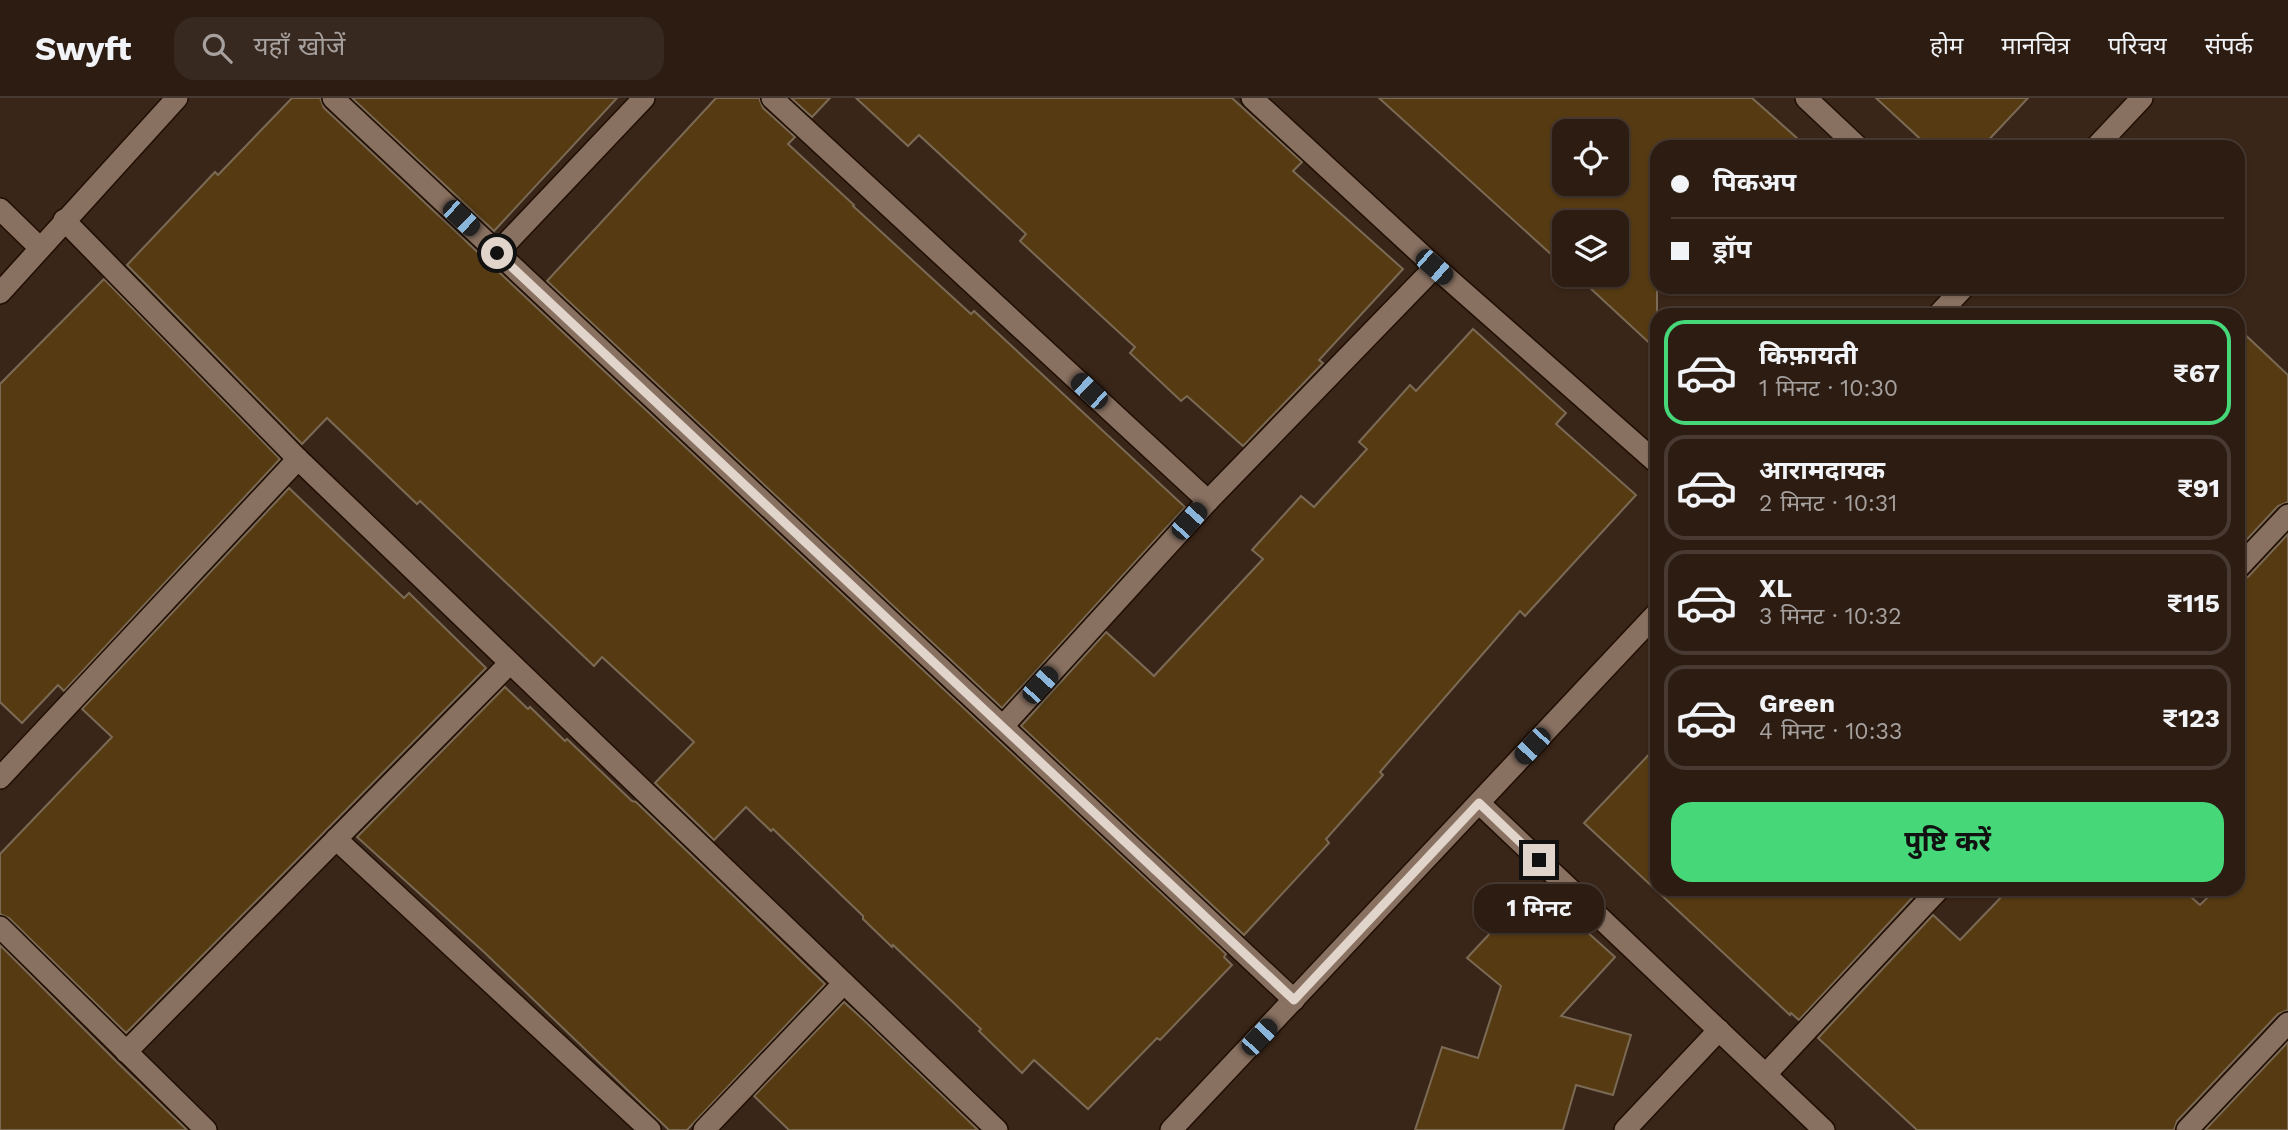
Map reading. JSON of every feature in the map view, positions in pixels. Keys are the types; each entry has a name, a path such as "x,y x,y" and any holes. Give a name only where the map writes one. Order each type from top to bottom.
{"street":[{"path":"0,293 177,98"},
{"path":"332,98 1294,1000"},
{"path":"497,253 644,98"},
{"path":"772,98 1208,501"},
{"path":"1252,98 1434,267 1650,457"},
{"path":"1806,98 1851,140"},
{"path":"2103,140 2142,98"},
{"path":"0,209 40,248"},
{"path":"64,220 298,459 997,1130"},
{"path":"1003,726 1208,501 1434,267"},
{"path":"1944,308 1958,294"},
{"path":"0,778 298,459"},
{"path":"2245,561 2288,515"},
{"path":"1171,1130 1650,620"},
{"path":"126,1052 510,663"},
{"path":"1479,803 1825,1130"},
{"path":"336,839 650,1130"},
{"path":"1766,1074 1932,896"},
{"path":"0,927 206,1130"},
{"path":"704,1130 844,983"},
{"path":"2187,1130 2288,1023"},
{"path":"1625,1130 1719,1030"}],"building":[{"path":"292,98 320,98 324,108 1226,954 1224,957 1232,965 1160,1040 1157,1038 1088,1109 1034,1060 1022,1073 979,1031 981,1029 893,945 892,947 773,829 771,831 746,807 714,840 655,783 694,742 602,657 594,666 420,501 417,504 327,418 302,444 127,265 215,172 218,175"},
{"path":"352,98 617,98 494,231"},
{"path":"716,98 759,98 763,108 795,137 788,144 971,314 974,311 1185,507 1002,708 547,281"},
{"path":"791,98 830,98 812,117"},
{"path":"856,98 1232,98 1302,162 1293,171 1403,269 1319,360 1323,363 1243,446 1187,396 1181,401 1130,353 1135,347 1020,241 1026,234 919,135 908,146"},
{"path":"1379,98 1752,98 1799,140 1650,140 1650,294 1657,294 1657,308 1650,308 1650,344 1589,287 1629,287 1629,210 1552,210 1552,255"},
{"path":"1876,98 2028,98 1989,140 1921,140"},
{"path":"104,279 280,459 64,691 58,685 22,723 0,702 0,384"},
{"path":"1473,329 1566,413 1556,424 1636,495 1525,616 1520,611 1380,772 1383,775 1326,839 1329,843 1244,935 1021,726 1106,632 1154,676 1263,559 1252,550 1301,496 1314,507 1367,449 1359,442 1410,385 1416,391"},
{"path":"2245,335 2288,375 2288,502 2278,506 2245,541"},
{"path":"289,488 404,598 409,593 486,668 126,1033 9,918 0,914 0,854 112,737 82,709"},
{"path":"2288,534 2288,1010 2278,1014 2177,1121 2174,1130 1917,1130 1818,1038 1933,915 1960,940 2002,896 2190,896 2200,905 2209,896 2245,896 2245,578"},
{"path":"505,687 636,802 825,984 687,1130 669,1130 485,953 357,837"},
{"path":"1650,753 1650,885 1584,823"},
{"path":"1535,885 1615,957 1561,1016 1631,1035 1613,1095 1576,1085 1563,1130 1415,1130 1442,1047 1478,1058 1501,986 1467,958"},
{"path":"1662,896 1913,897 1799,1020 1791,1013 1790,1015"},
{"path":"0,945 119,1064 187,1130 0,1130"},
{"path":"844,1002 978,1130 789,1130 754,1096"},
{"path":"2288,1042 2288,1130 2205,1130"}],"route":[{"path":"497,253 1294,1000 1479,803 1539,860"}]}
